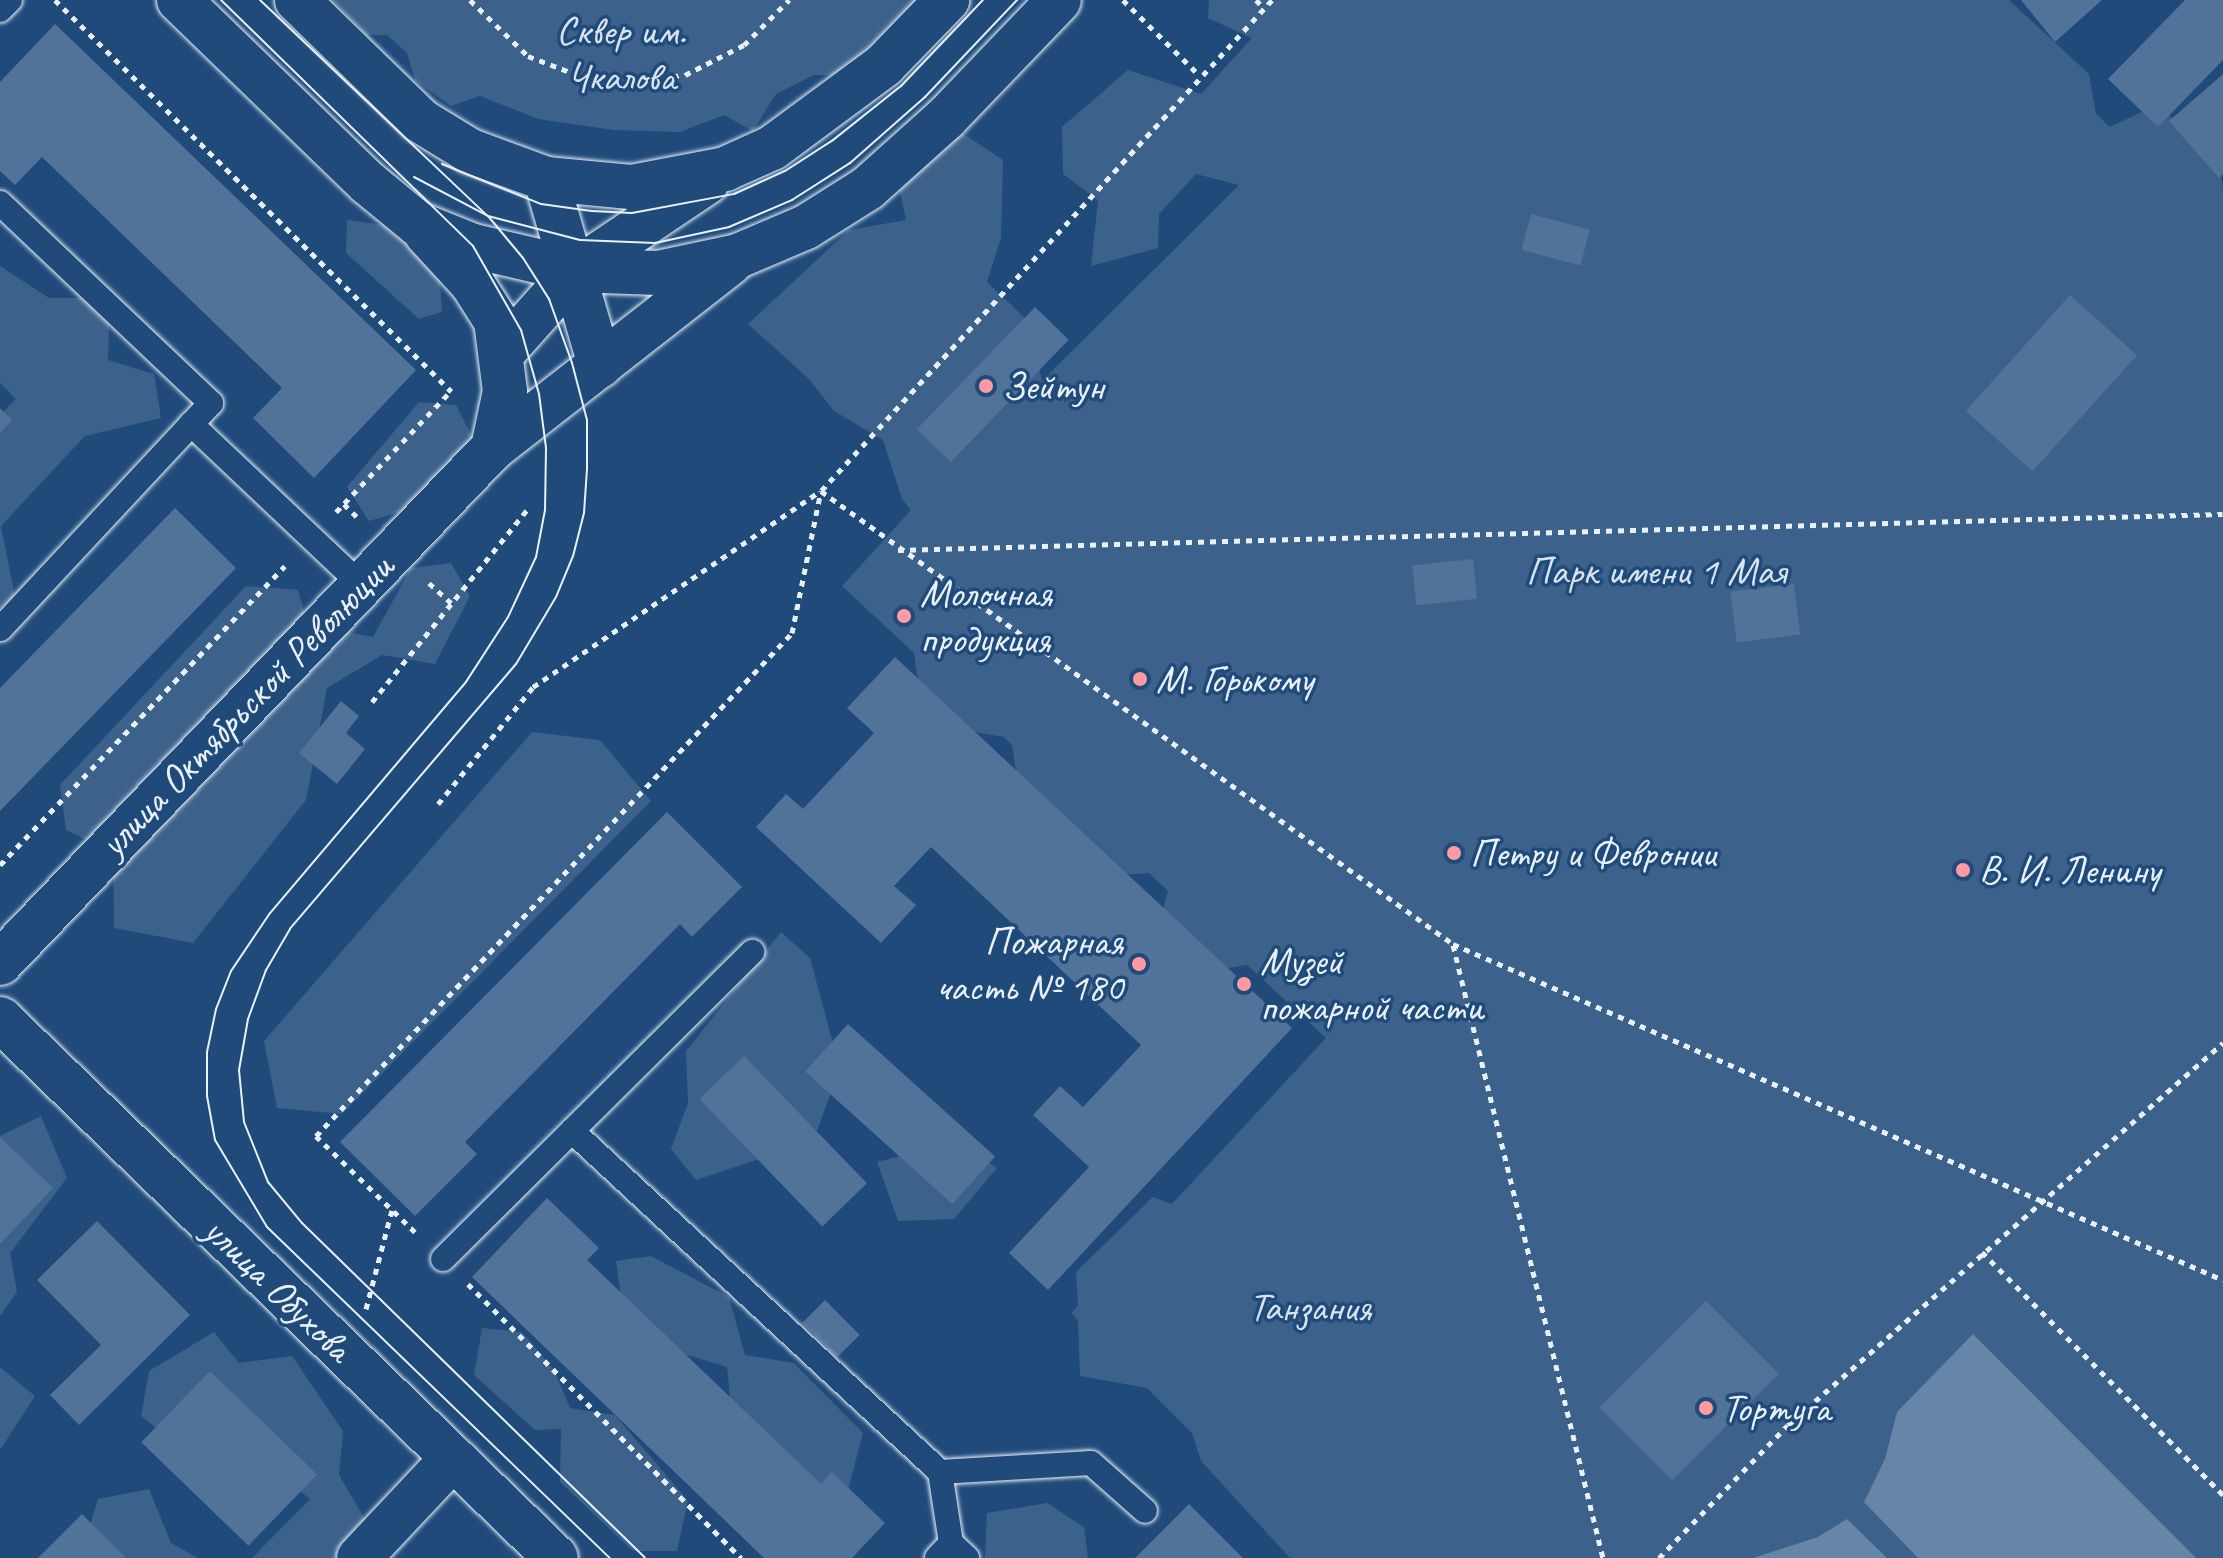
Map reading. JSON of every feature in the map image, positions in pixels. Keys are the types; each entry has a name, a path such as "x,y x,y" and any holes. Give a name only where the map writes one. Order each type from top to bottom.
{"street":[{"path":"179,0 368,183 418,224 472,283 496,321 503,352 505,391 493,448"},
{"path":"297,0 421,121 470,151 546,179 631,187 725,169"},
{"path":"503,352 576,270 725,169 772,148 818,118 884,65 947,0"},
{"path":"418,224 473,246 576,270 658,273 738,256 806,227 868,188 946,118 1059,0"},
{"path":"546,179 576,270 600,365"},
{"name":"улица Октябрьской Революции","path":"0,963 493,448 738,256"},
{"name":"улица Обухова","path":"0,1019 556,1558"},
{"path":"359,1558 453,1458"}],"lane":[{"path":"0,10 10,0"},
{"path":"0,203 211,403 0,629"},
{"path":"191,424 361,585"},
{"path":"443,1259 752,952"},
{"path":"572,1131 940,1472 952,1553"},
{"path":"940,1472 1091,1463 1145,1511"}],"path":[{"path":"55,0 459,400"},
{"path":"470,0 528,56 601,84 685,75 744,45 789,0"},
{"path":"1123,0 1199,75"},
{"path":"1256,0 1264,8"},
{"path":"438,804 533,687 821,491 1199,75 1272,0"},
{"path":"0,865 451,391"},
{"path":"821,491 897,550 1453,944 2043,1198 2223,1280"},
{"path":"741,1558 316,1136 792,633 821,491"},
{"path":"372,702 527,510"},
{"path":"897,550 2223,514"},
{"path":"1453,944 1603,1558"},
{"path":"1659,1558 1788,1425 2223,1043"},
{"path":"366,1374 363,1321 392,1209"},
{"path":"1982,1252 2223,1495"}],"green space":[{"name":"Сквер им. Чкалова","path":"333,0 920,0 845,75 814,75 776,94 753,131 724,115 680,132 614,130 538,119 480,96 451,106 415,80 407,53 387,35 367,35"},
{"name":"Парк имени 1 Мая","path":"1209,0 2009,0 2089,74 2096,114 2110,127 2154,106 2218,149 2223,190 2223,1558 1290,1558 1201,1461 1192,1433 1147,1388 1080,1376 1078,1320 1071,1313 1078,1306 1076,1272 1153,1197 1172,1204 1326,1038 1247,965 1181,975 1150,955 1168,891 1149,873 1091,877 1023,819 1012,745 1004,737 924,724 914,653 842,586 911,510 902,499 883,440 834,411 808,378 748,324 849,230 906,220 894,164 941,119 1003,160 1001,238 987,282 1028,321 1042,381 1239,185 1196,174 1159,214 1158,248 1091,266 1098,200 1063,174 1062,127 1128,70 1201,94 1252,38 1208,18"},
{"path":"347,220 385,225 440,278 442,312 419,319 346,253"},
{"path":"0,266 49,298 110,298 108,360 154,374 161,418 85,436 1,526 15,596 0,608 0,415 16,399 0,383"},
{"path":"419,402 456,405 476,444 422,506 369,521 347,487"},
{"path":"451,563 470,596 435,664 382,655 327,688 306,800 193,943 114,928 113,853 66,830 60,785 246,586 298,590 308,625 373,637 411,568"},
{"path":"532,732 600,740 651,801 342,1114 277,1108 264,1041"},
{"path":"781,932 810,958 840,1069 813,1141 696,1180 671,1149 688,1103 686,1051"},
{"path":"41,1116 67,1178 10,1253 17,1292 0,1316 0,1136"},
{"path":"958,1141 997,1168 954,1219 898,1221 877,1162"},
{"path":"651,1256 729,1297 745,1355 794,1363 863,1433 844,1505 736,1456 727,1367 627,1337 616,1261"},
{"path":"482,1328 522,1332 554,1370 570,1408 615,1415 688,1501 677,1551 633,1551 560,1482 561,1429 535,1430 474,1375"},
{"path":"214,1332 239,1363 292,1356 343,1431 339,1475 369,1526 338,1558 252,1558 310,1499 217,1425 178,1445 141,1416 149,1371"},
{"path":"0,1367 35,1396 0,1450"},
{"path":"149,1489 171,1543 198,1558 80,1558 98,1499"},
{"path":"1047,1503 1084,1527 1088,1558 985,1558 987,1513"}],"shaded area":[{"path":"1973,1334 2196,1558 1918,1558 1864,1502 1885,1459 1897,1412"},
{"path":"1847,1519 1887,1558 1753,1558 1818,1537"}],"building":[{"path":"2021,0 2102,0 2055,42"},
{"path":"2185,0 2223,0 2223,60 2158,127 2108,79"},
{"path":"55,24 416,370 314,478 253,418 282,388 42,157 15,185 0,171 0,82"},
{"path":"2223,74 2223,174 2219,178 2169,121"},
{"path":"1531,214 1590,230 1580,266 1521,250"},
{"path":"2070,295 2137,355 2032,471 1966,411"},
{"path":"1035,307 1069,340 951,462 917,429"},
{"path":"0,408 12,420 0,433"},
{"path":"175,508 236,568 0,811 0,688"},
{"path":"1473,559 1477,599 1417,605 1412,565"},
{"path":"1794,584 1800,635 1737,642 1730,592"},
{"name":"Пожарная часть № 180","path":"895,657 1292,1028 1048,1290 1009,1253 1089,1167 1033,1115 1060,1086 1083,1107 1141,1045 931,847 894,886 916,905 881,943 756,827 786,794 803,809 874,733 847,708"},
{"path":"341,701 359,716 346,733 365,749 337,784 299,753"},
{"path":"667,812 742,887 692,937 680,924 465,1142 477,1154 415,1216 340,1142"},
{"path":"848,1024 995,1156 952,1204 805,1072"},
{"path":"744,1056 867,1183 822,1226 699,1099"},
{"path":"0,1137 53,1188 0,1244"},
{"path":"547,1198 599,1248 587,1260 821,1484 832,1472 885,1523 852,1558 764,1558 472,1277"},
{"path":"97,1221 190,1315 79,1425 50,1395 101,1345 37,1280"},
{"path":"825,1300 860,1335 837,1357 802,1323"},
{"path":"1706,1301 1779,1374 1672,1481 1599,1408"},
{"path":"210,1371 317,1475 248,1546 141,1442"},
{"path":"1189,1504 1243,1558 1135,1558"},
{"path":"82,1514 126,1558 38,1558"}],"tram line":[{"path":"221,0 473,246 521,330 539,394 546,448 545,510 536,557 508,617 466,682 270,913 231,971 216,1009 207,1052 207,1096 215,1140 267,1227 610,1558"},
{"path":"260,0 488,216 523,258 549,299 572,363 587,420 587,469 584,513 573,556 556,597 516,664 290,929 266,970 248,1019 239,1070 244,1122 268,1182 302,1223 645,1558"},
{"path":"442,164 541,204 592,211 632,213 734,194 785,171 833,140 901,86 983,0"},
{"path":"414,177 488,216 580,240 655,243 729,227 792,200 850,163 925,97 1017,0"}],"place":[{"name":"Зейтун","path":"986,386"},
{"name":"Молочная продукция","path":"904,616"},
{"name":"М. Горькому","path":"1140,679"},
{"name":"Петру и Февронии","path":"1454,853"},
{"name":"В. И. Ленину","path":"1963,870"},
{"name":"Пожарная часть № 180","path":"1139,964"},
{"name":"Музей пожарной части","path":"1244,984"},
{"name":"Тортуга","path":"1706,1408"}],"park label":[{"name":"Танзания","path":"1310,1307"}]}
